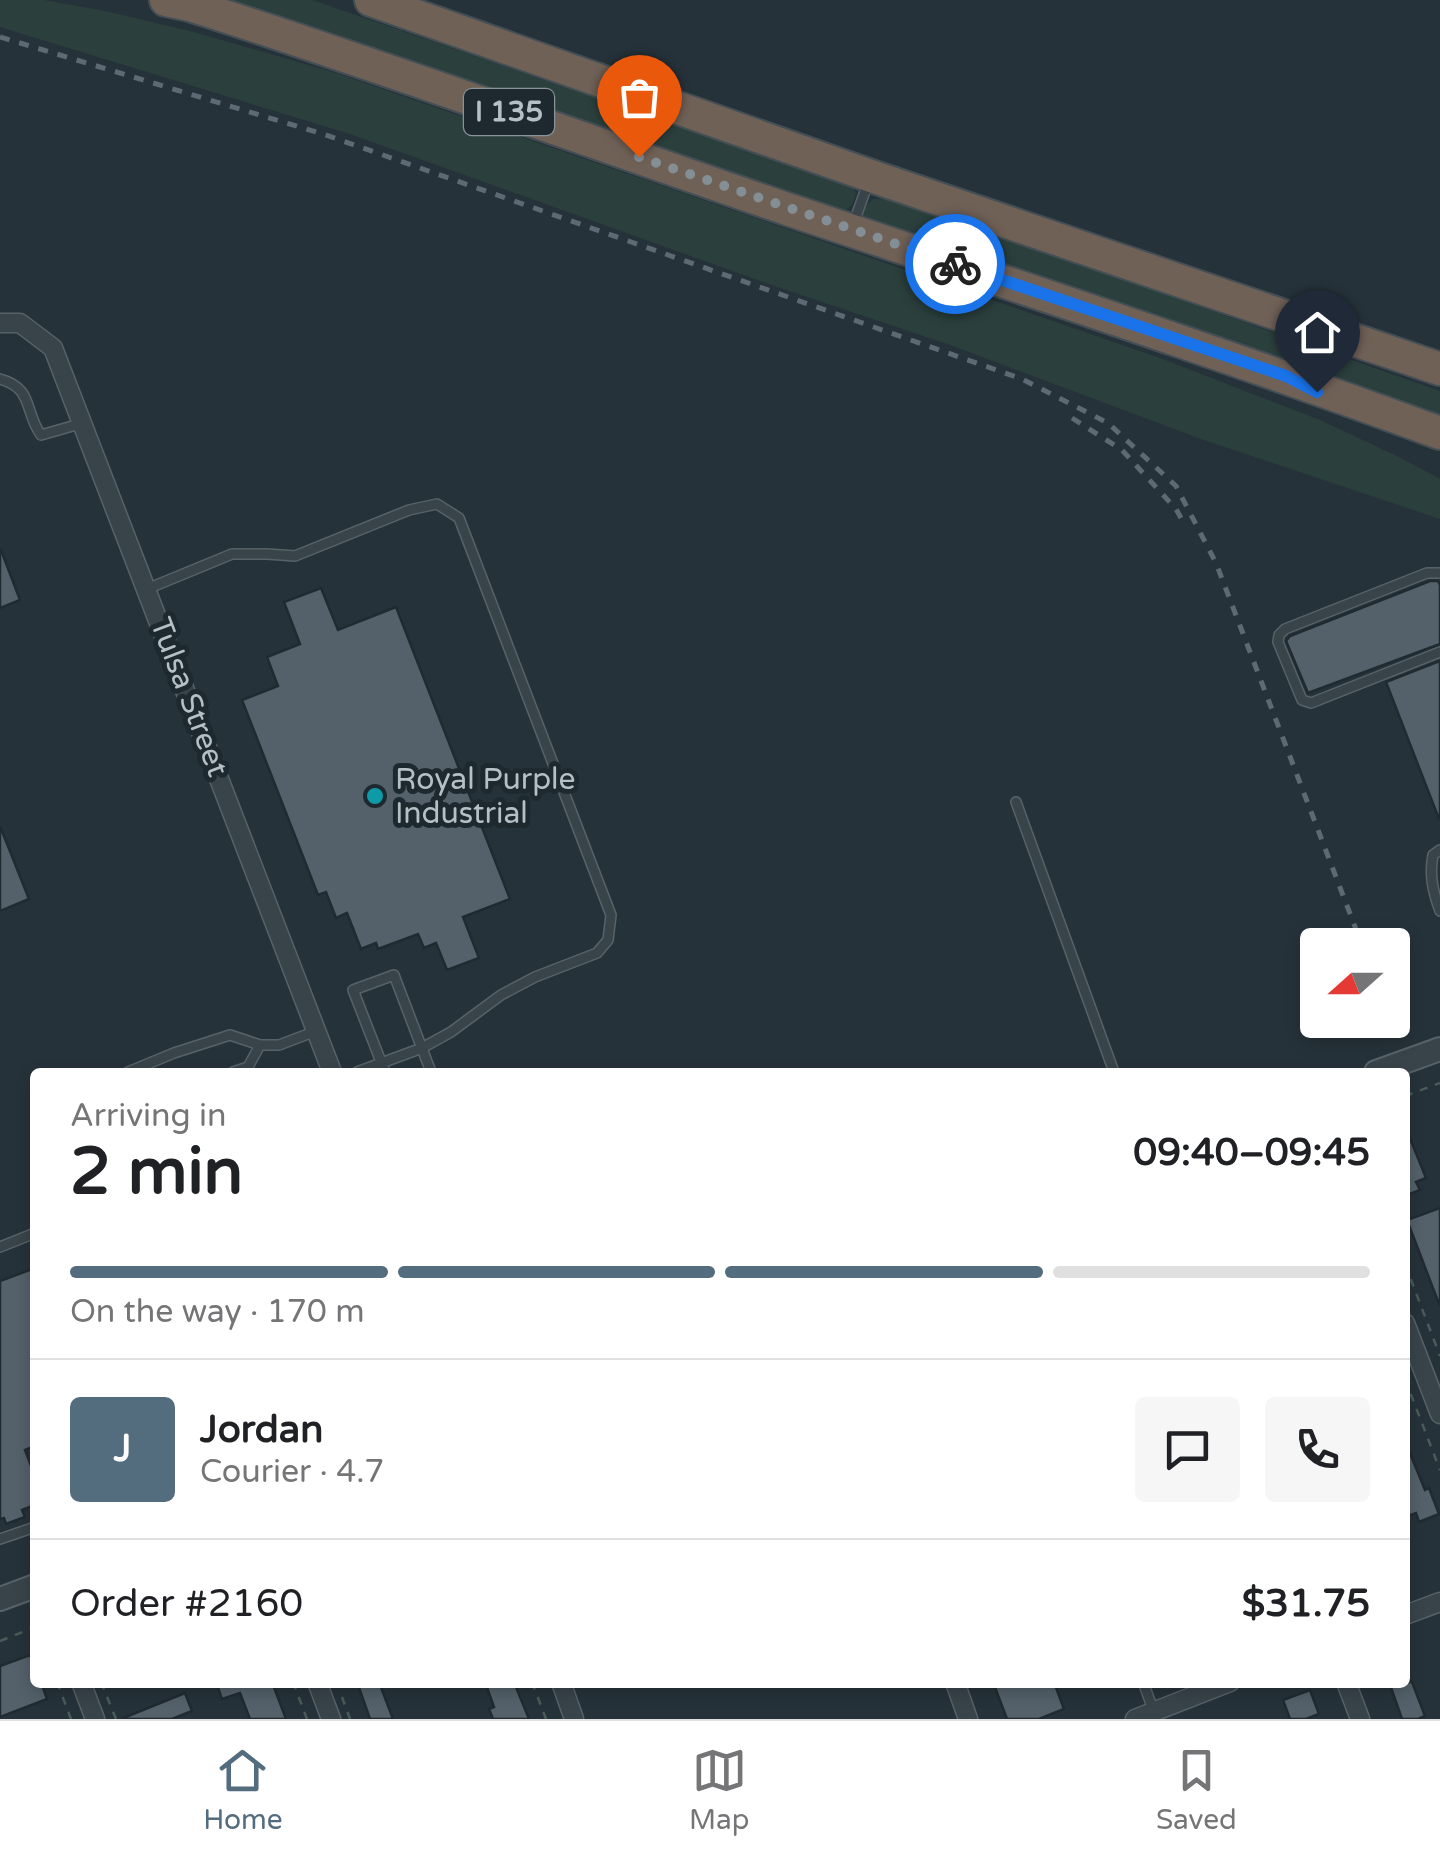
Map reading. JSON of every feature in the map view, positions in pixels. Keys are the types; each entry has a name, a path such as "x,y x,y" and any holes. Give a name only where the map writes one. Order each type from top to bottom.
{"highway":[{"name":"I 135","path":"166,0 332,50 1286,376 1440,433"},
{"name":"I 135","path":"371,0 871,176 1440,369"},
{"path":"1286,376 1440,456"}],"street":[{"name":"Tulsa Street","path":"0,324 20,323 53,348 330,1068"},
{"path":"1387,1068 1440,1049"},
{"path":"1410,1336 1440,1414"},
{"path":"0,1599 30,1588"},
{"path":"1410,1614 1440,1602"},
{"path":"83,1688 95,1719"},
{"path":"319,1688 331,1719"},
{"path":"563,1688 574,1719"},
{"path":"957,1688 968,1719"},
{"path":"1135,1719 1158,1714 1216,1688"},
{"path":"1348,1688 1360,1719"}],"lane":[{"path":"851,230 871,176"},
{"path":"0,379 14,383 24,392 42,435 83,423"},
{"path":"147,589 232,554 295,556 409,510 437,504 459,518 611,916 608,940 597,953 501,995 451,1032 422,1048 383,1068 352,990 394,974 422,1048 430,1068"},
{"path":"1440,573 1426,573 1285,630 1278,642 1302,700 1311,704 1440,652"},
{"path":"1016,802 1113,1068"},
{"path":"1440,850 1433,854 1431,880 1440,911"},
{"path":"138,1068 230,1035 260,1046 316,1031"},
{"path":"245,1068 260,1046"},
{"path":"0,1247 30,1235"},
{"path":"0,1539 30,1529"},
{"path":"1145,1688 1158,1714"}],"path":[{"path":"1410,1094 1440,1083"},
{"path":"1410,1277 1440,1356"},
{"path":"1410,1391 1440,1470"},
{"path":"0,1641 30,1630"},
{"path":"59,1688 71,1719"},
{"path":"104,1688 116,1719"},
{"path":"294,1688 307,1719"},
{"path":"338,1688 350,1719"},
{"path":"534,1688 546,1719"}],"green space":[{"path":"0,0 44,0 105,11 336,73 1160,358 1320,420 1440,479 1440,519 1201,439 950,345 350,134 0,27"},
{"path":"212,0 312,0 844,183 856,193 852,205 844,211"},
{"path":"891,198 1440,391 1440,424 865,223 863,213 873,199"}],"building":[{"path":"0,551 20,600 0,608"},
{"path":"1430,581 1440,585 1440,644 1308,693 1286,641 1290,636"},
{"name":"Royal Purple Industrial","path":"321,588 338,630 396,607 510,899 463,917 479,958 447,970 436,943 424,948 418,934 378,949 376,943 361,949 347,913 336,918 326,892 318,895 242,700 278,686 267,657 300,644 284,602"},
{"path":"1440,661 1440,819 1439,819 1386,682"},
{"path":"0,826 29,899 0,911"},
{"path":"1410,1138 1426,1178 1416,1182 1420,1190 1410,1194"},
{"path":"1440,1208 1440,1304 1410,1228 1410,1219"},
{"path":"30,1270 30,1448 25,1450 30,1463 30,1507 22,1510 25,1517 6,1524 4,1518 0,1519 0,1281"},
{"path":"1410,1453 1439,1514 1419,1522 1416,1513 1410,1515"},
{"path":"30,1655 30,1688 43,1688 47,1699 0,1717 0,1666"},
{"path":"1412,1682 1425,1716 1402,1719 1391,1688 1410,1688"},
{"path":"218,1688 274,1688 286,1719 250,1719 240,1693 222,1699"},
{"path":"359,1688 381,1688 393,1719 370,1719"},
{"path":"487,1688 516,1688 529,1719 493,1719 489,1709 494,1707"},
{"path":"995,1688 1056,1688 1064,1709 1039,1719 1007,1719"},
{"path":"1310,1690 1319,1714 1290,1719 1283,1700"},
{"path":"185,1693 192,1711 172,1719 121,1719"}],"railway":[{"path":"0,37 323,134 1022,379 1108,423 1176,486 1216,563 1356,928"},
{"path":"1072,418 1122,450 1181,518"}],"way so far":[{"path":"639,157 955,264"}],"place":[{"name":"Royal Purple Industrial","path":"375,796"}],"route":[{"path":"955,264 1286,376 1317,392"}]}
